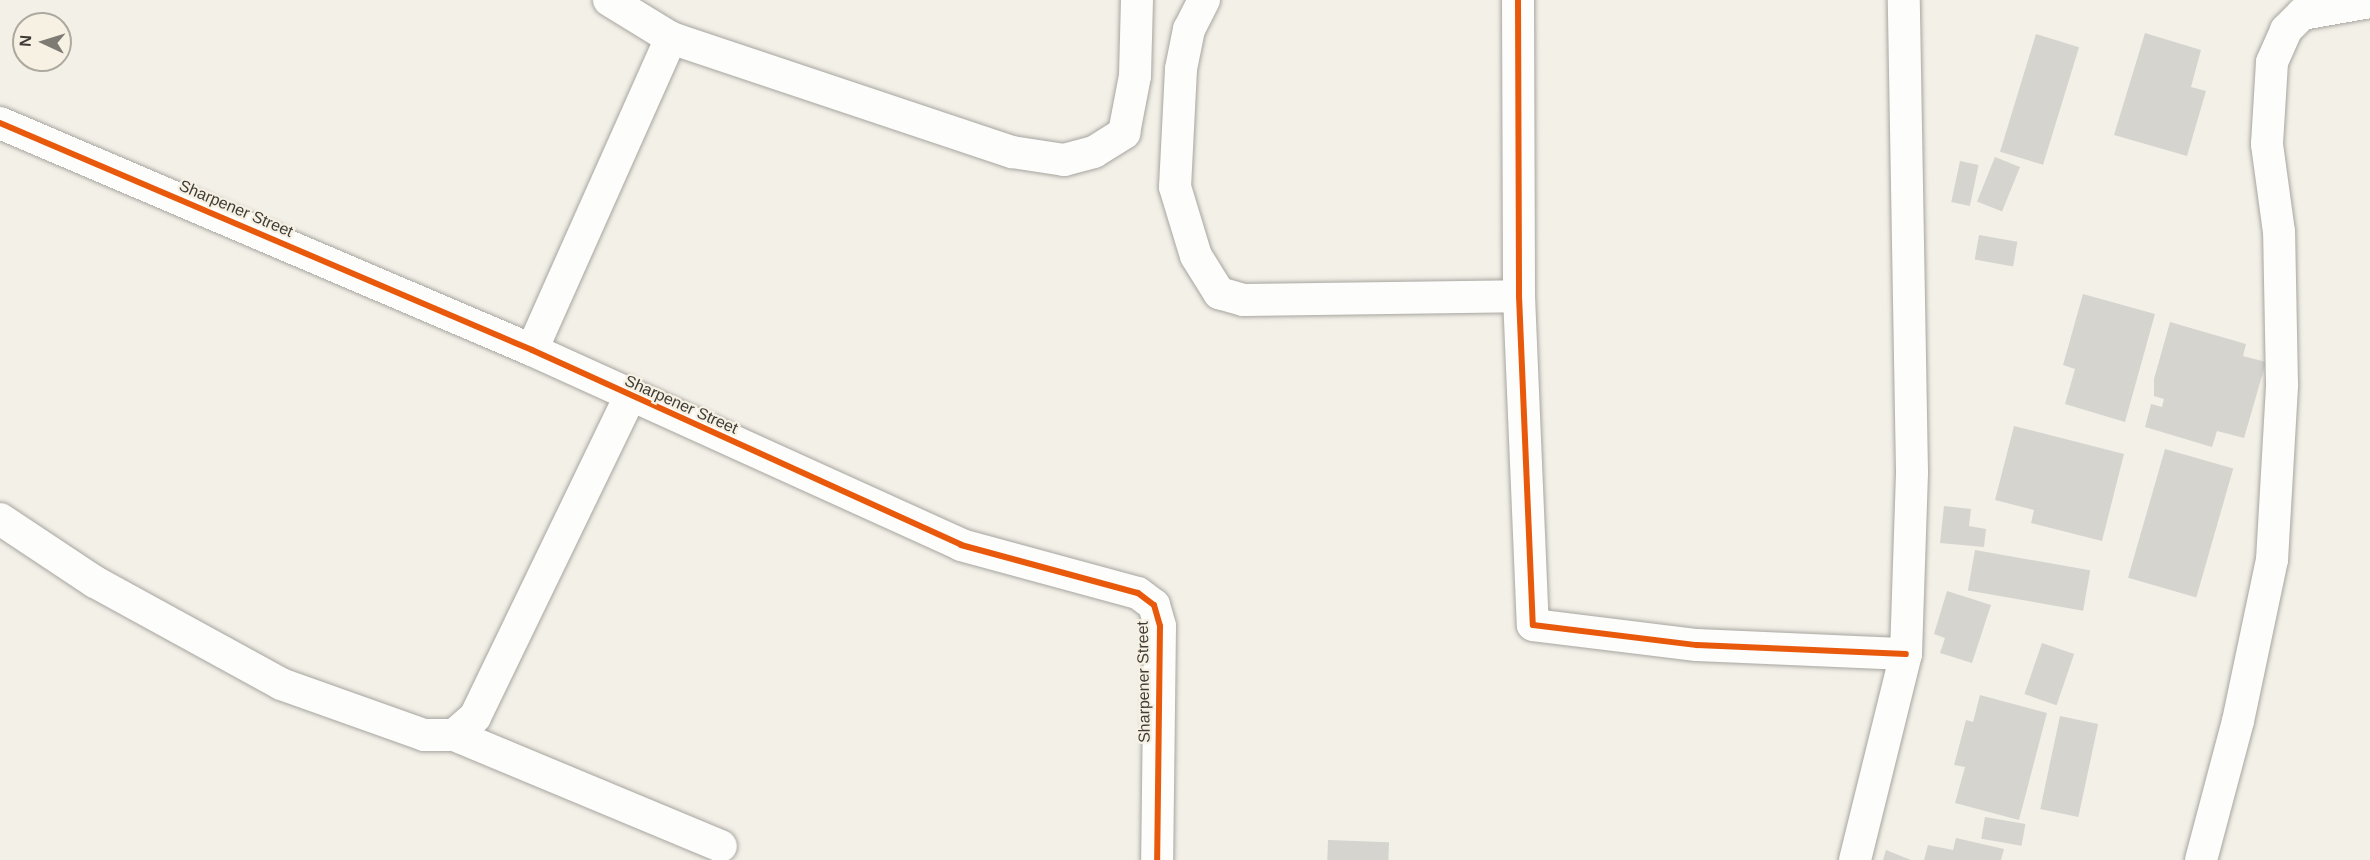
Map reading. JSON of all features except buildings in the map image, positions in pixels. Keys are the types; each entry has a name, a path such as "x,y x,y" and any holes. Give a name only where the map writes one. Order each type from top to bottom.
{"street":[{"path":"609,0 671,38 1012,152 1064,160 1094,152 1124,133 1135,76 1137,0"},
{"path":"1204,0 1189,29 1181,69 1175,188 1196,256 1219,293 1243,300 1519,296"},
{"path":"1518,0 1519,296 1533,625 1696,645 1906,654"},
{"path":"1855,860 1906,654 1912,472 1904,0"},
{"path":"2201,860 2238,722 2272,560 2282,384 2279,232 2267,144 2272,62 2286,30 2302,14 2370,2"},
{"path":"532,350 671,38"},
{"name":"Sharpener Street","path":"0,123 532,350 630,397 961,545 1113,585 1154,605 1160,626 1157,860"},
{"path":"454,735 475,717 630,397"},
{"path":"0,519 95,582 281,684 424,735 454,735 721,846"}],"cycle path":[{"path":"1518,0 1519,296 1533,625 1697,645 1906,654"},
{"path":"0,123 532,350 961,545 1138,593 1154,605 1160,626 1157,860"}]}
